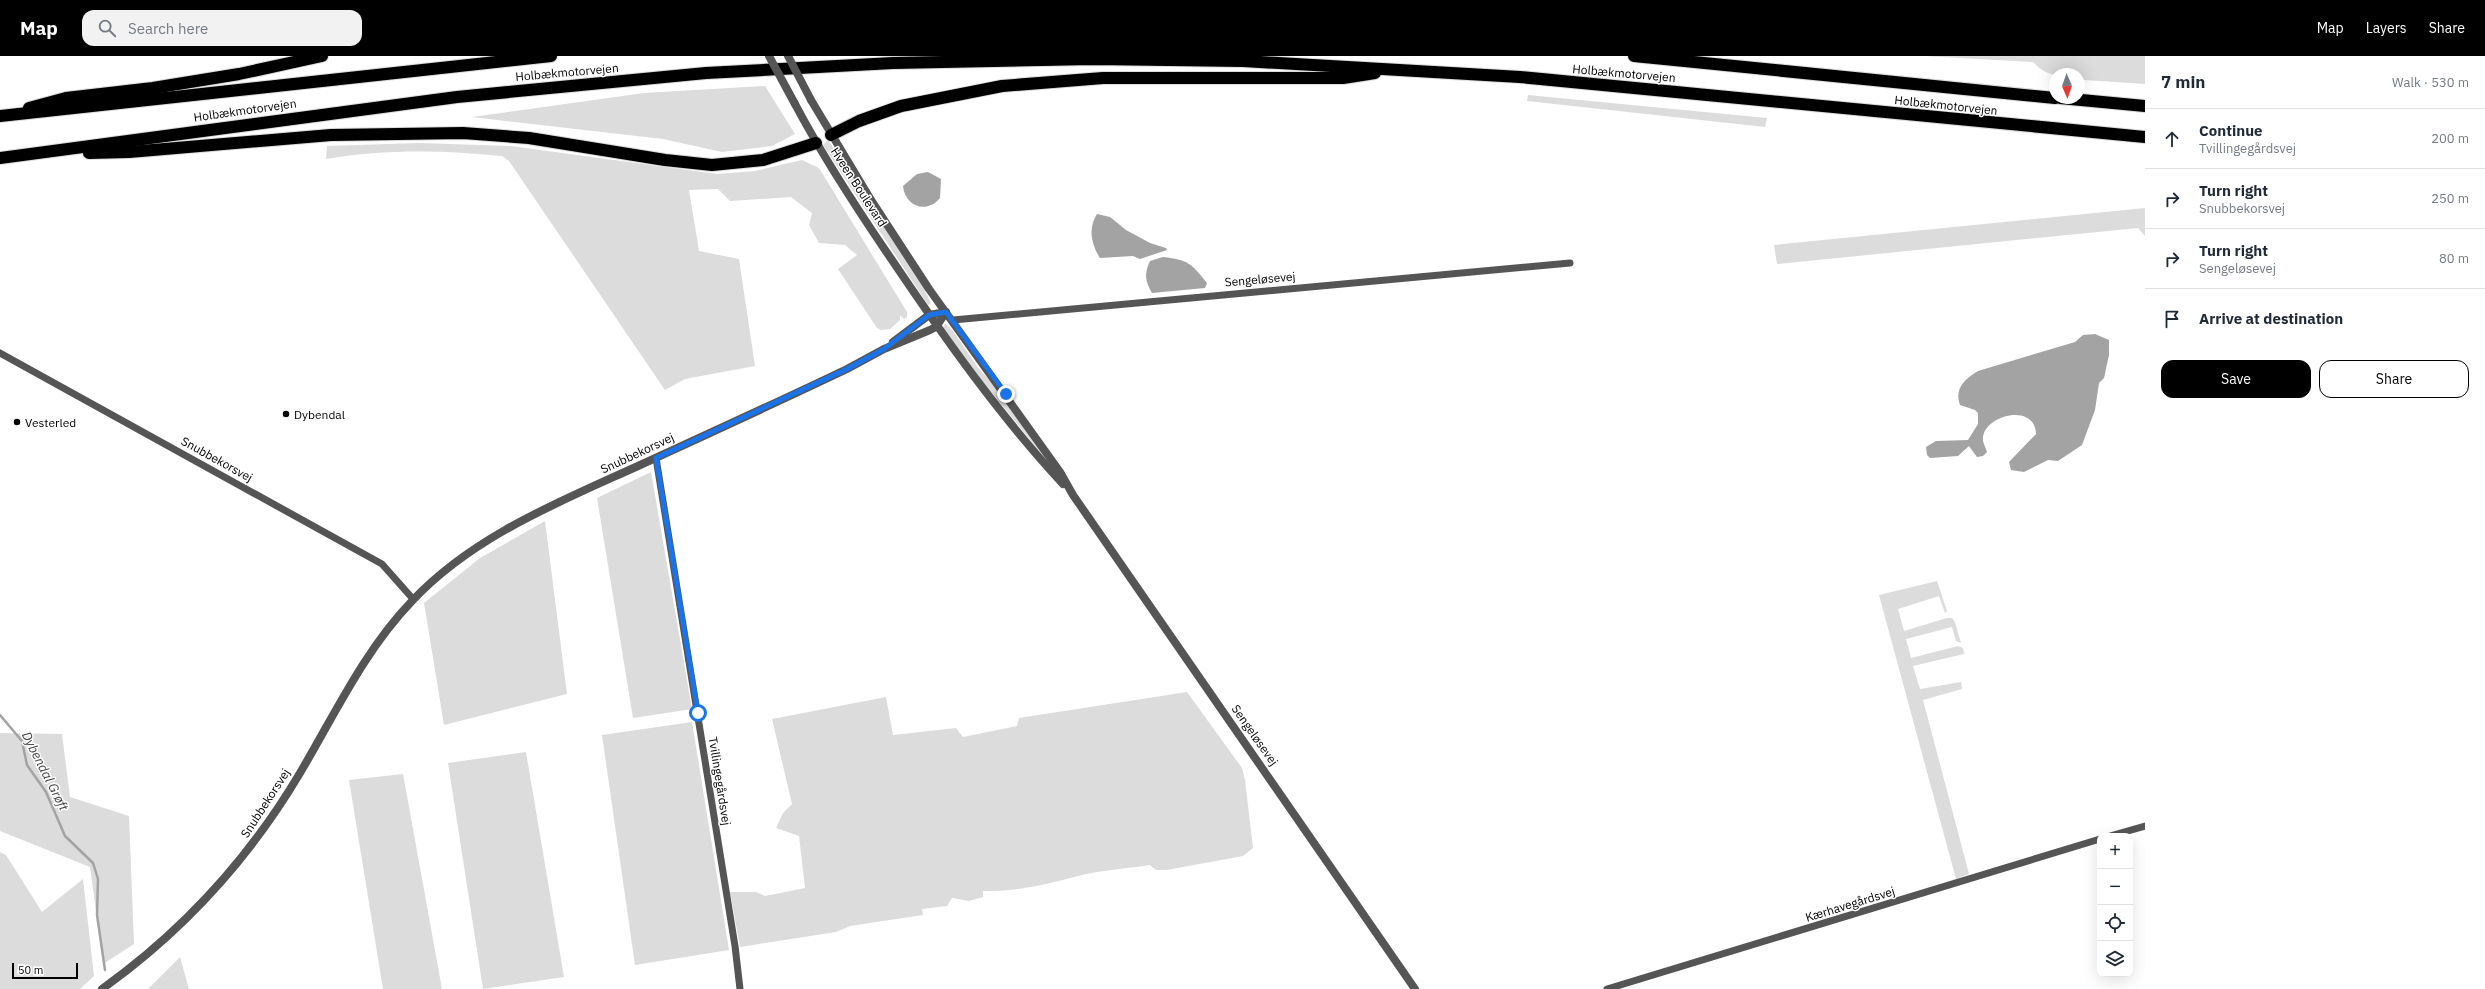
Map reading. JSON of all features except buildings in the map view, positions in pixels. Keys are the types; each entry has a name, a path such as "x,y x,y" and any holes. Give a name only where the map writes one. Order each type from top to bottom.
{"highway":[{"path":"1,116 66,98 153,88 239,74 322,56"},
{"name":"Holbækmotorvejen","path":"1,116 551,56"},
{"name":"Holbækmotorvejen","path":"1634,56 2049,97"},
{"name":"Holbækmotorvejen","path":"0,158 457,97 714,73 894,63 1093,59 1243,61 1398,69 1528,78 2145,137"},
{"path":"831,135 859,121 901,106 1002,86 1103,78 1343,78 1398,69"},
{"path":"2085,100 2145,106"},
{"path":"36,154 129,152 331,135 463,133 529,138 665,160 712,165 763,160 816,143"}],"street":[{"name":"Hveen Boulevard","path":"768,56 816,143 936,326"},
{"name":"Hveen Boulevard","path":"788,56 810,100 870,200 946,312"},
{"path":"816,143 831,135"},
{"name":"Sengeløsevej","path":"953,320 1570,263"},
{"path":"936,326 946,312"},
{"name":"Snubbekorsvej","path":"884,349 929,315 946,312"},
{"name":"Sengeløsevej","path":"946,312 1060,472 1073,495 1415,989"},
{"name":"Snubbekorsvej","path":"102,989 149,953 196,910 247,852 298,775 362,664 386,631 413,599 462,558 499,533 549,507 847,369 884,349 936,326"},
{"name":"Sengeløsevej","path":"936,326 991,398 1073,495"},
{"name":"Snubbekorsvej","path":"0,353 382,564 413,599"},
{"name":"Tvillingegårdsvej","path":"656,458 735,946 740,989"},
{"path":"2120,833 2145,826"},
{"name":"Kærhavegårdsvej","path":"1607,989 2097,840"}],"shaded area":[{"path":"1925,56 2145,56 2145,84 2085,80 2085,68 2049,68 2049,73 2033,62"},
{"path":"765,86 795,134 772,146 722,152 663,139 472,117 644,93"},
{"path":"1528,95 1767,118 1765,127 1527,101"},
{"path":"828,140 922,285 931,303 928,305 823,145"},
{"path":"420,143 511,146 717,174 755,171 802,160 819,168 907,312 907,317 904,319 900,315 900,320 890,329 881,330 877,328 838,269 857,255 845,245 819,243 809,225 812,213 791,197 730,201 718,189 689,190 699,251 739,259 755,366 685,379 665,390 509,161 502,156 436,152 392,152 370,153 326,159 327,146"},
{"path":"928,172 941,179 940,198 929,206 917,206 908,199 903,186 917,174"},
{"path":"2145,208 2145,236 2138,228 1777,264 1774,245"},
{"path":"1097,214 1110,217 1126,230 1150,243 1166,248 1167,250 1140,259 1133,256 1100,258 1094,247 1092,236 1092,225"},
{"path":"1163,257 1184,261 1193,267 1207,283 1205,288 1152,293 1146,277 1147,270 1150,261"},
{"path":"945,323 953,331 979,369 998,389 1054,469 979,377 943,328"},
{"path":"2095,334 2109,340 2109,355 2104,378 2099,383 2095,410 2082,445 2058,461 2048,460 2024,472 2011,470 2009,462 2036,434 2033,424 2027,418 2018,415 2008,416 1990,424 1985,431 1983,440 1987,452 1983,456 1977,457 1969,446 1958,456 1930,458 1927,455 1926,447 1936,441 1968,440 1978,424 1978,413 1975,410 1960,405 1958,394 1965,381 1973,374 1978,371 2075,342 2083,335"},
{"path":"651,472 692,709 633,718 597,498"},
{"path":"545,521 567,694 444,725 424,603 480,558"},
{"path":"1937,581 1947,611 1945,613 1939,596 1898,609 1904,631 1947,618 1952,618 1955,622 1961,643 1956,641 1952,627 1906,639 1911,658 1958,646 1963,648 1964,654 1913,666 1920,689 1961,682 1962,689 1923,700 1969,874 1956,879 1879,595"},
{"path":"1187,692 1242,768 1245,780 1253,848 1243,856 1167,870 1156,870 1150,865 1092,873 1029,887 983,891 983,897 969,901 952,898 947,906 922,909 923,915 850,926 836,932 740,947 730,892 756,892 765,896 805,888 799,836 776,828 783,813 792,804 772,719 886,697 893,735 956,728 963,737 1017,726 1019,718"},
{"path":"692,722 729,950 635,965 602,735"},
{"path":"0,733 62,734 70,797 129,816 134,944 103,964 90,867 0,831"},
{"path":"526,752 564,977 483,989 448,763"},
{"path":"403,774 442,989 383,989 349,780"},
{"path":"0,852 6,855 42,912 83,879 94,976 80,989 0,989"},
{"path":"180,957 189,989 148,989"}],"waterway":[{"name":"Dybendal Grøft","path":"0,715 22,741 27,765 46,792 65,836 93,863 98,879 97,915 105,970"}],"place":[{"name":"Dybendal","path":"286,414"},
{"name":"Vesterled","path":"17,422"}],"route":[{"path":"698,713 656,458 847,369 884,349 929,315 946,312 1006,394"}]}
